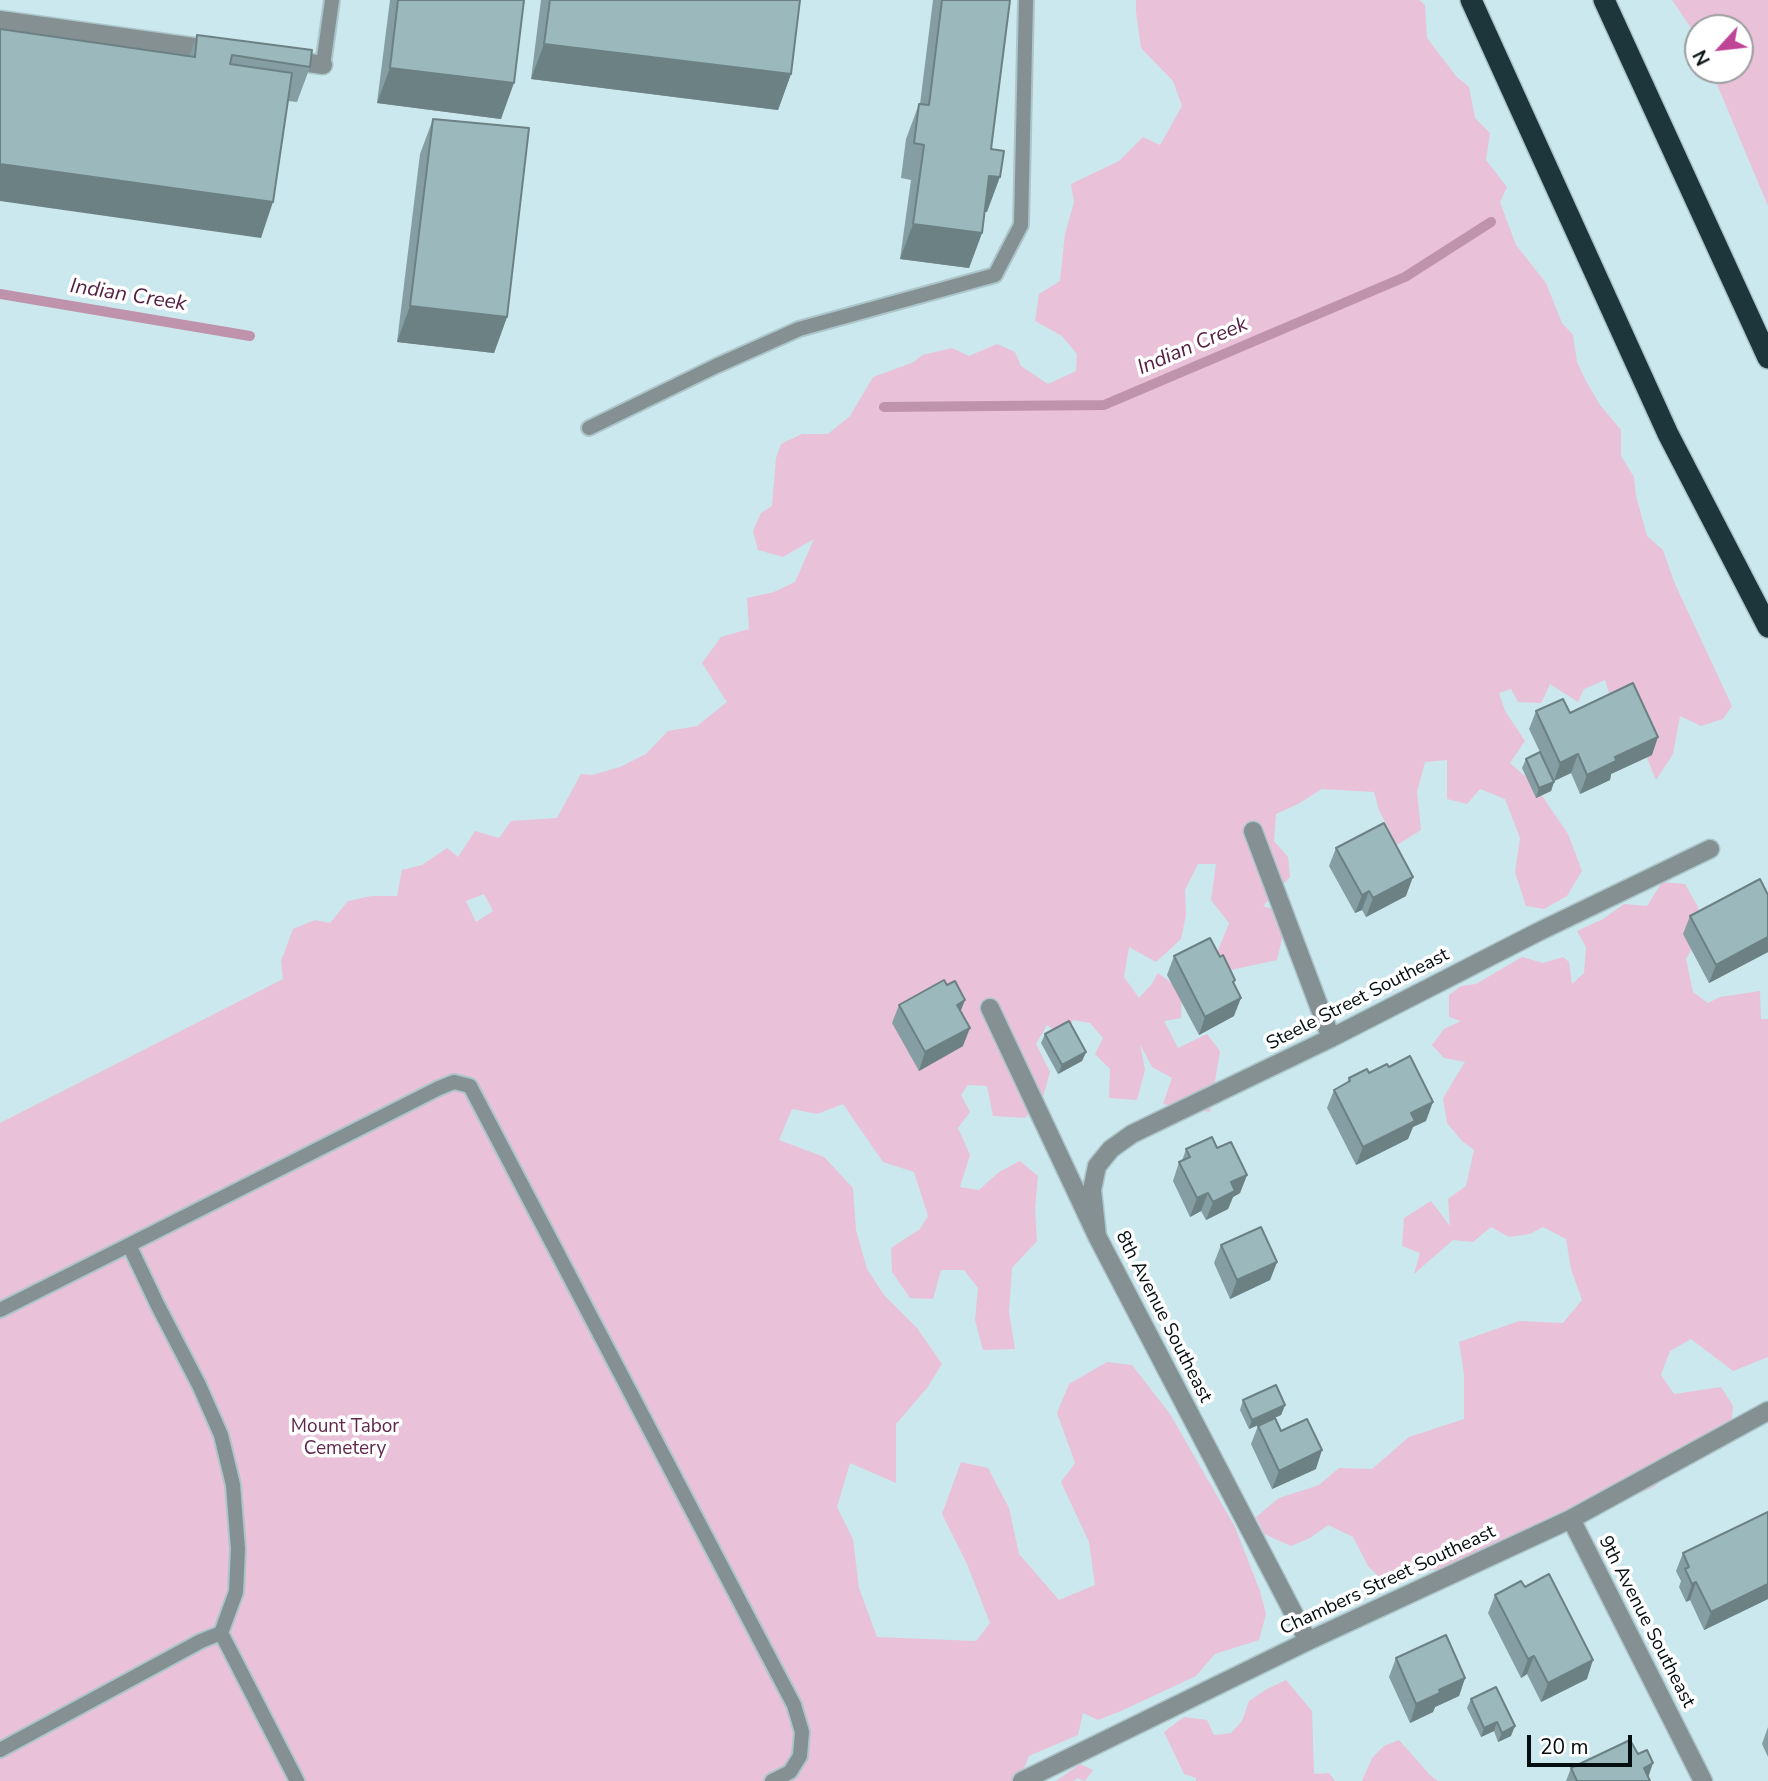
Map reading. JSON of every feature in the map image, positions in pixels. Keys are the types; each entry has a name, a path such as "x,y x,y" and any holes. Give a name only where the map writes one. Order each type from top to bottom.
{"highway":[{"path":"1471,0 1668,434 1768,627"},
{"path":"1604,0 1768,358"}],"street":[{"path":"0,20 231,52"},
{"path":"270,58 323,65"},
{"path":"1253,831 1331,1038"},
{"name":"Steele Street Southeast","path":"1097,1236 1092,1190 1097,1166 1111,1149 1132,1134 1710,849"},
{"name":"8th Avenue Southeast","path":"989,1008 1097,1236 1308,1642"},
{"name":"Chambers Street Southeast","path":"1022,1781 1308,1642 1571,1519 1768,1411"},
{"name":"9th Avenue Southeast","path":"1571,1519 1703,1781"}],"lane":[{"path":"323,65 332,0"},
{"path":"589,428 799,329 995,275 1021,225 1026,0"},
{"path":"0,1310 439,1088 454,1082 470,1086 793,1705 802,1732 800,1756 790,1772 772,1781"},
{"path":"130,1245 221,1435 233,1485 238,1549 236,1592 221,1633 297,1781"},
{"path":"0,1750 201,1640 221,1633"}],"green space":[{"name":"Mount Tabor Cemetery","path":"1136,0 1419,0 1425,5 1427,38 1456,76 1469,87 1475,118 1490,133 1486,160 1507,187 1500,202 1516,245 1546,283 1562,323 1573,335 1577,362 1586,381 1600,405 1621,430 1621,456 1634,477 1636,496 1647,536 1663,550 1675,584 1732,706 1723,719 1701,726 1680,716 1673,754 1656,780 1644,750 1610,696 1605,680 1584,689 1578,702 1550,684 1541,703 1518,702 1511,689 1499,693 1505,711 1525,741 1510,763 1534,784 1568,834 1582,871 1567,896 1544,909 1526,906 1515,872 1520,838 1505,799 1480,789 1467,804 1447,799 1447,760 1425,762 1417,792 1421,830 1397,845 1379,810 1374,792 1322,789 1276,814 1274,841 1288,857 1290,877 1263,906 1292,916 1284,931 1277,960 1226,971 1215,958 1229,923 1211,900 1216,864 1198,864 1185,890 1186,915 1181,939 1156,962 1129,947 1124,977 1139,998 1158,973 1182,991 1181,1018 1164,1021 1178,1048 1207,1034 1220,1051 1210,1112 1163,1104 1172,1078 1152,1067 1140,1044 1145,1070 1137,1100 1109,1098 1110,1069 1095,1054 1103,1038 1090,1023 1073,1020 1065,1038 1047,1025 1036,1044 1050,1072 1043,1097 1025,1118 993,1116 987,1086 968,1085 961,1095 970,1112 958,1128 970,1155 960,1187 979,1190 999,1172 1020,1161 1038,1176 1035,1209 1037,1241 1012,1268 1009,1312 1015,1349 983,1350 975,1320 978,1288 964,1270 941,1270 933,1299 910,1298 892,1272 891,1248 920,1229 928,1216 914,1172 883,1162 843,1104 817,1114 792,1109 779,1140 824,1157 853,1188 856,1230 867,1269 884,1295 917,1328 942,1364 927,1388 896,1424 896,1483 850,1463 837,1507 853,1539 859,1588 877,1637 976,1641 990,1623 967,1564 942,1514 961,1462 988,1468 1009,1508 1019,1554 1059,1600 1095,1585 1089,1542 1061,1482 1075,1463 1057,1413 1069,1384 1107,1362 1132,1365 1170,1414 1235,1527 1266,1614 1259,1640 1215,1654 1196,1676 1121,1711 1098,1720 1083,1713 1078,1735 1029,1756 1019,1781 0,1781 0,1123 283,979 281,961 293,929 315,920 330,923 348,901 372,896 397,896 402,870 422,865 447,848 458,857 475,831 499,838 511,821 557,818 581,774 592,775 620,767 646,754 668,731 697,726 727,702 702,663 721,637 749,629 747,598 774,592 795,582 814,539 783,557 758,550 753,531 761,513 772,506 776,458 781,444 802,434 828,434 850,416 873,377 914,362 922,355 952,348 969,356 997,344 1015,352 1021,366 1048,384 1076,371 1077,354 1062,336 1035,321 1039,294 1060,281 1065,234 1074,202 1071,184 1119,161 1143,137 1160,145 1182,106 1173,81 1141,48","holes":["484,894 493,911 476,922 466,901"]},
{"path":"1672,0 1768,0 1768,206 1717,84 1754,84 1754,14 1684,14 1684,18"},
{"path":"1662,882 1685,884 1698,907 1700,934 1686,959 1693,992 1708,1003 1720,997 1760,991 1761,1019 1768,1019 1768,1357 1733,1371 1691,1339 1670,1351 1661,1375 1674,1394 1721,1387 1733,1406 1730,1440 1674,1468 1654,1487 1615,1504 1565,1513 1527,1551 1496,1547 1474,1572 1421,1569 1384,1582 1368,1566 1353,1537 1328,1525 1310,1538 1291,1546 1264,1534 1256,1517 1279,1498 1319,1485 1339,1468 1372,1469 1409,1437 1464,1419 1464,1374 1459,1342 1519,1321 1563,1323 1582,1300 1571,1269 1566,1239 1543,1227 1530,1234 1509,1237 1491,1227 1473,1242 1453,1240 1414,1274 1420,1253 1402,1246 1404,1218 1431,1201 1450,1226 1448,1199 1466,1186 1474,1150 1462,1141 1447,1123 1443,1098 1465,1062 1444,1058 1432,1045 1444,1029 1461,1021 1449,1017 1449,995 1461,986 1476,984 1522,957 1543,963 1563,957 1569,962 1572,984 1584,973 1586,947 1577,931 1603,919 1624,904 1647,906"},
{"path":"1286,1680 1312,1711 1314,1774 1329,1773 1335,1781 1196,1781 1196,1778 1184,1774 1164,1732 1184,1717 1207,1720 1214,1735 1231,1733 1242,1721 1249,1701"},
{"path":"1399,1740 1438,1781 1362,1781 1372,1758 1384,1746"},
{"path":"1080,1764 1093,1770 1085,1781 1077,1778 1074,1781 1056,1781"}],"building":[{"path":"398,0 524,0 514,83 390,68"},
{"path":"550,0 800,0 791,74 544,44"},
{"path":"942,0 1010,0 991,149 1004,151 1000,177 989,176 982,233 913,224 924,145 914,143 919,104 929,105"},
{"path":"0,29 195,57 197,35 312,50 310,67 232,55 230,64 292,73 273,202 0,164"},
{"path":"433,119 529,128 507,317 410,306"},
{"path":"1633,683 1658,737 1615,757 1616,761 1587,775 1578,754 1560,763 1536,711 1563,699 1570,713"},
{"path":"1540,752 1554,782 1539,788 1526,759"},
{"path":"1384,823 1413,877 1373,898 1369,891 1362,895 1336,848"},
{"path":"1760,879 1768,895 1768,937 1716,965 1690,916"},
{"path":"1210,938 1220,957 1223,955 1241,998 1205,1017 1174,956"},
{"path":"944,980 947,985 955,981 965,1000 957,1005 970,1028 925,1052 899,1005"},
{"path":"1069,1021 1086,1052 1062,1065 1045,1034"},
{"path":"1410,1056 1433,1102 1411,1113 1415,1121 1363,1147 1334,1090 1367,1069 1369,1073 1387,1064 1389,1067"},
{"path":"1212,1137 1217,1148 1231,1142 1247,1175 1231,1182 1235,1191 1213,1202 1208,1193 1197,1198 1179,1162 1190,1157 1186,1149"},
{"path":"1261,1227 1277,1262 1237,1280 1221,1245"},
{"path":"1276,1385 1285,1405 1252,1420 1243,1400"},
{"path":"1275,1418 1281,1431 1307,1419 1322,1450 1279,1471 1258,1426"},
{"path":"1768,1512 1768,1584 1711,1612 1696,1582 1692,1584 1685,1569 1689,1567 1683,1553"},
{"path":"1549,1574 1593,1660 1548,1683 1534,1656 1528,1659 1495,1595 1521,1581 1525,1587"},
{"path":"1446,1635 1465,1678 1416,1704 1396,1658"},
{"path":"1496,1687 1515,1726 1502,1733 1497,1722 1484,1728 1471,1699"},
{"path":"1630,1740 1638,1754 1647,1750 1653,1763 1644,1768 1650,1781 1577,1781 1571,1768"}],"waterway":[{"name":"Indian Creek","path":"884,407 1104,405 1405,277 1491,222"},
{"name":"Indian Creek","path":"0,294 250,336"}]}
